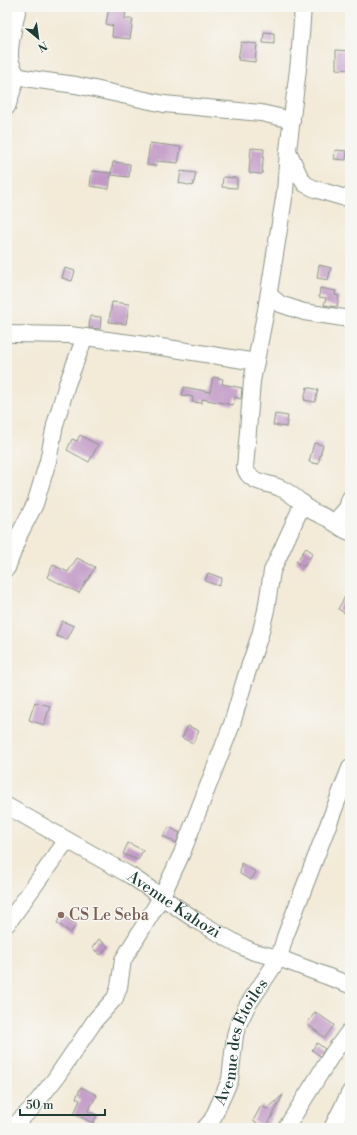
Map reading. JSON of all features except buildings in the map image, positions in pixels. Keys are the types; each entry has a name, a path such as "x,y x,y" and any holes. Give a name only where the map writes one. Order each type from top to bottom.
{"street":[{"path":"7,107 17,76 10,58 18,7"},
{"path":"303,7 299,61 288,150 285,192 269,295 252,381 245,468 246,473 251,478 260,483 280,488 303,503 310,510 350,532"},
{"path":"17,76 83,86 164,104 261,114 292,120"},
{"path":"288,150 299,175 305,184 322,191 350,198"},
{"path":"269,295 280,304 298,310 350,320"},
{"path":"7,332 13,334 70,335 168,348 256,362"},
{"path":"7,568 20,534 35,504 48,461 55,425 67,384 85,337"},
{"path":"334,523 347,508 350,498"},
{"path":"12,1128 32,1108 55,1079 93,1023 115,998 119,987 123,960 162,896 192,830 232,724 260,635 266,610 272,571 303,503"},
{"name":"Avenue des Etoiles","path":"205,1128 212,1120 230,1080 235,1035 238,1025 247,1006 279,958 285,937 350,768"},
{"name":"Avenue Kahozi","path":"7,806 132,876 198,921 243,947 254,952 279,958 350,985"},
{"path":"7,924 67,840"},
{"path":"286,1128 350,1030"},
{"path":"332,1128 350,1092"}],"place":[{"name":"CS Le Seba","path":"61,915"}]}
